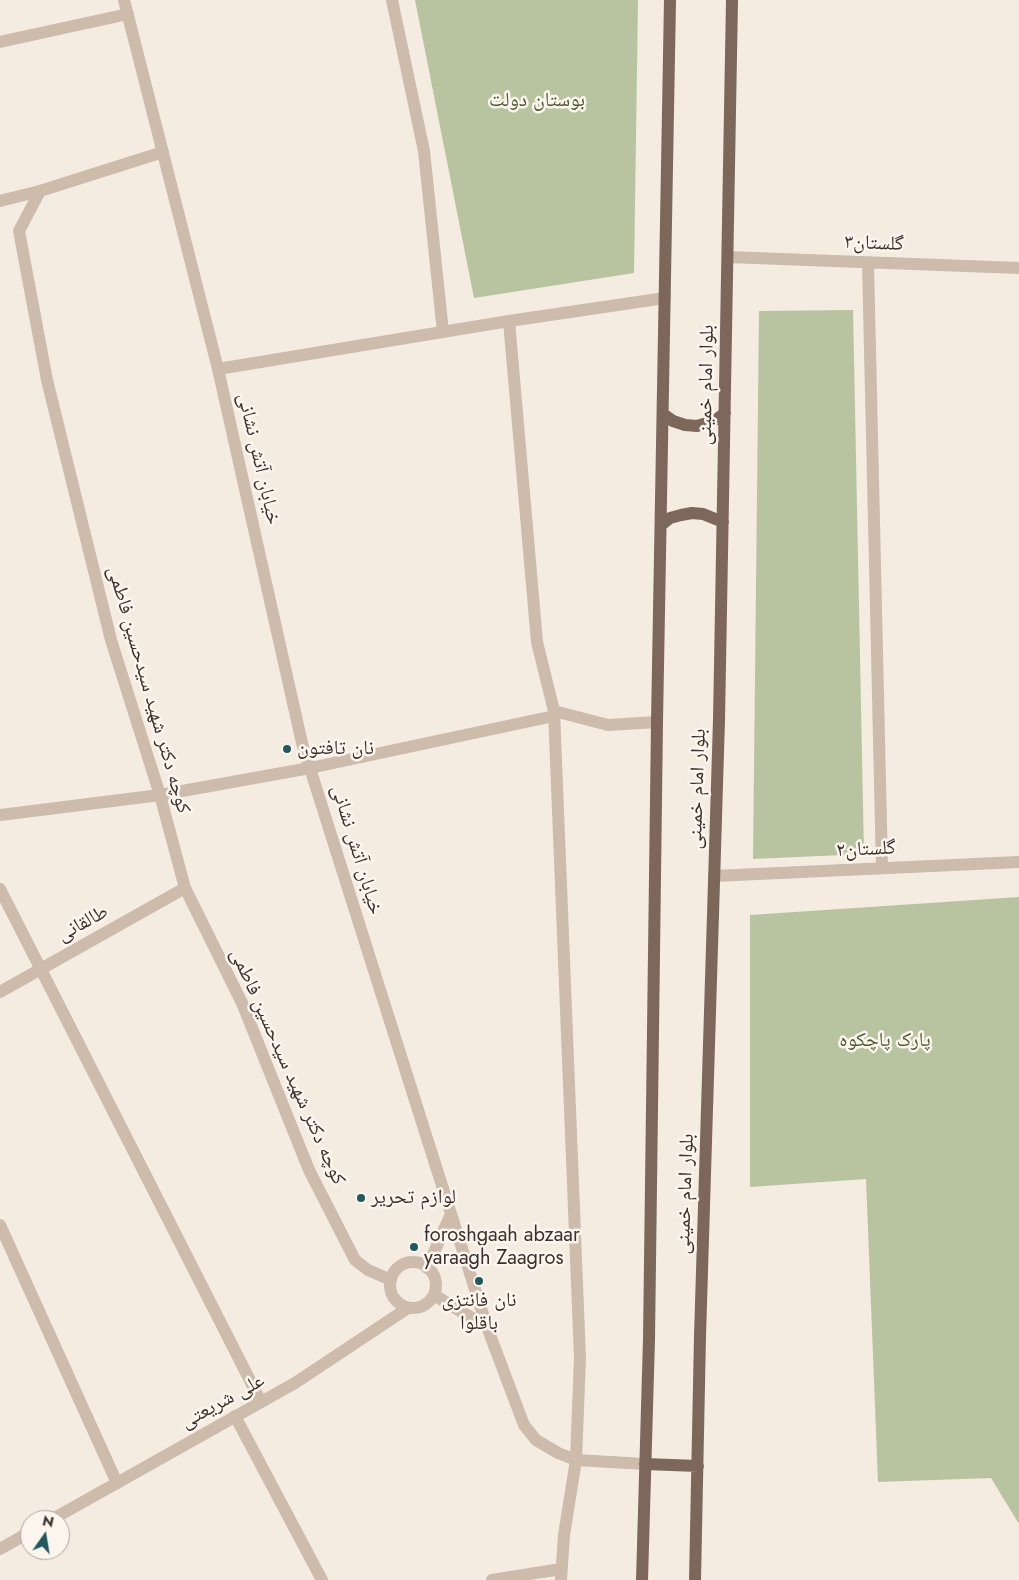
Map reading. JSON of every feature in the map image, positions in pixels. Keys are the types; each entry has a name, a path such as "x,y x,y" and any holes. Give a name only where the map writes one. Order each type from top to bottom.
{"main road":[{"name":"بلوار امام خمینی","path":"642,1580 649,1338 657,722 670,0"},
{"name":"بلوار امام خمینی","path":"696,1580 700,1336 719,720 732,0"},
{"path":"662,414 673,421 697,426 707,424 725,413"},
{"path":"661,524 670,518 692,513 703,514 723,522"},
{"path":"645,1464 698,1466"}],"street":[{"name":"خیابان آتش نشانی","path":"124,0 218,369 300,733 488,1327 524,1425 536,1440 558,1453 576,1460 645,1464"},
{"path":"392,0 424,151 443,332"},
{"path":"0,42 128,14"},
{"path":"0,201 40,191 163,152"},
{"name":"کوچه دکتر شهید سیدحسین فاطمی","path":"40,191 19,231 46,380 111,640 160,795 185,888 242,1003 310,1170 355,1260 368,1270 391,1280"},
{"name":"گلستان۳","path":"728,258 1019,268"},
{"path":"868,263 882,868"},
{"path":"218,369 665,298"},
{"path":"492,1580 561,1574 564,1535 576,1460 580,1358 554,713 537,642 509,322"},
{"path":"0,815 160,795 310,768 554,713 608,725 657,722"},
{"name":"گلستان۲","path":"714,876 1019,862"},
{"name":"طالقانی","path":"0,992 185,888"},
{"path":"0,889 261,1402"},
{"path":"427,1268 451,1214"},
{"path":"0,1225 117,1483"},
{"path":"406,1264 421,1264 427,1268 436,1280 436,1288 430,1302 416,1308 408,1308 402,1305 392,1294 391,1280 394,1273 406,1264"},
{"path":"434,1295 488,1327"},
{"name":"علی شریعتی","path":"69,1510 295,1383 408,1308"},
{"path":"236,1416 322,1580"},
{"path":"0,1549 20,1538"}],"green space":[{"name":"بوستان دولت","path":"415,0 638,0 634,273 474,298"},
{"path":"853,310 864,854 753,859 759,311"},
{"name":"پارک پاچکوه","path":"1019,897 1019,1524 991,1478 878,1482 866,1179 750,1187 750,915"}],"place":[{"name":"نان تافتون","path":"287,749"},
{"name":"لوازم تحریر","path":"361,1198"},
{"name":"foroshgaah abzaar yaraagh Zaagros","path":"414,1247"},
{"name":"نان فانتزی باقلوا","path":"479,1281"}]}
